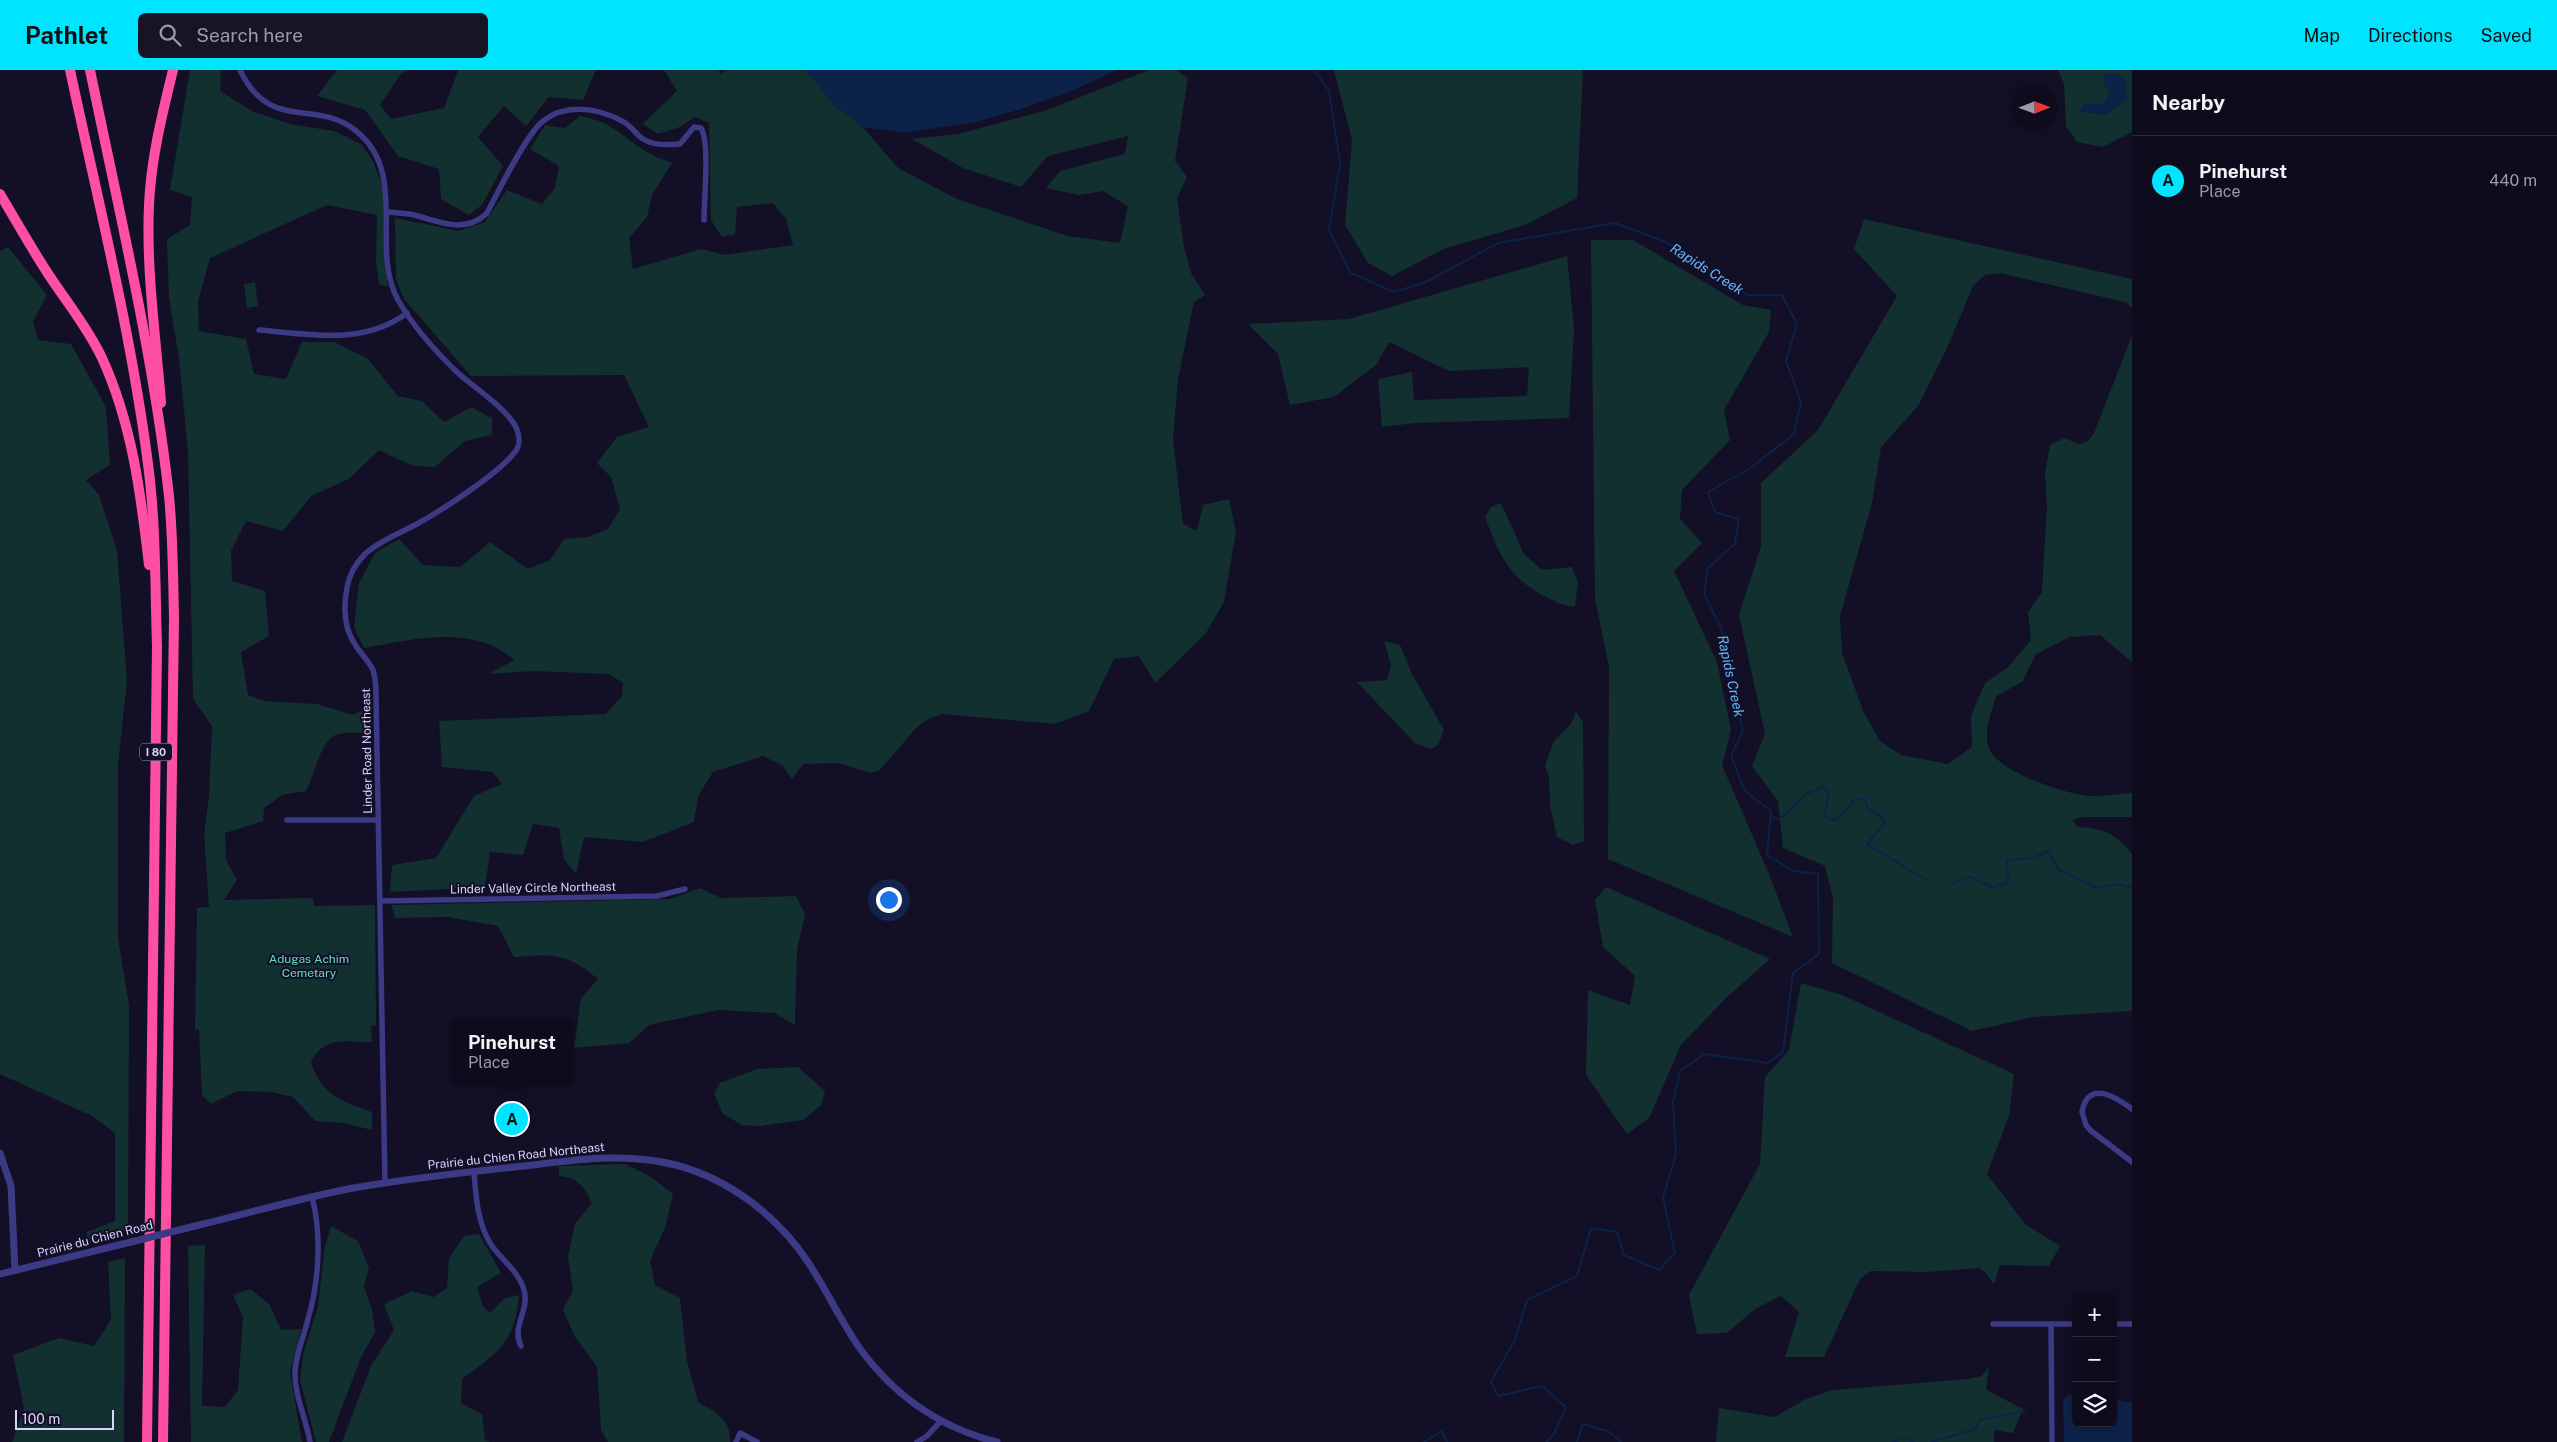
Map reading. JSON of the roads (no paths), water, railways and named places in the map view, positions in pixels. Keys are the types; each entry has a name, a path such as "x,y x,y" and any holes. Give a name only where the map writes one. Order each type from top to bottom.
{"highway":[{"name":"I 80","path":"70,70 124,326 148,463 154,538 157,646 147,1442"},
{"name":"I 80","path":"90,70 141,319 169,496 174,618 163,1442"},
{"path":"169,496 148,233 149,204 156,144 173,70"},
{"path":"0,194 46,270 89,334 105,365 119,402 127,430 143,514 157,646"}],"street":[{"name":"Linder Road Northeast","path":"240,70 252,90 276,108 294,114 328,116 348,125 366,140 382,169 387,212 390,278 399,301 456,372 509,417 517,429 519,440 516,452 477,484 420,522 374,547 360,560 350,577 346,597 346,623 351,639 371,666 375,680 385,1183"},
{"path":"387,212 413,214 451,225 475,222 487,213 541,122 558,112 575,109 604,111 626,123 642,138 661,145 680,144 694,127 701,128 704,133 705,149 704,220"},
{"path":"259,330 323,336 352,335 386,327 407,313"},
{"path":"287,820 378,820"},
{"name":"Linder Valley Circle Northeast","path":"380,901 657,896 685,889"},
{"path":"2132,1109 2112,1094 2104,1092 2094,1094 2088,1099 2082,1112 2086,1125 2090,1130 2132,1162"},
{"path":"0,1153 11,1186 15,1270"},
{"name":"Prairie du Chien Road Northeast","path":"195,1226 312,1197 385,1183 615,1157 639,1158 676,1165 720,1182 755,1204 782,1228 809,1263 860,1349 899,1393 941,1421 969,1434 997,1442"},
{"path":"474,1172 478,1209 484,1231 495,1250 518,1277 524,1291 525,1307 517,1334 521,1346"},
{"path":"310,1442 295,1378 296,1360 309,1318 315,1280 317,1219 312,1197"},
{"name":"Prairie du Chien Road","path":"0,1274 195,1226"},
{"path":"1993,1324 2072,1324"},
{"path":"2051,1324 2052,1442"},
{"path":"2117,1324 2132,1324"},
{"path":"917,1442 927,1436 941,1421"},
{"path":"736,1442 740,1433 757,1442"}],"water":[{"path":"806,70 1117,70 1069,92 1018,110 976,122 904,133 863,127 835,106"},
{"path":"2104,73 2114,73 2125,78 2127,99 2104,115 2080,111 2084,104 2104,104 2110,92 2103,83"},
{"path":"2072,1395 2072,1427 2117,1427 2117,1400 2132,1403 2132,1442 2064,1442 2063,1400"}],"waterway":[{"name":"Rapids Creek","path":"1314,70 1329,91 1340,163 1329,231 1351,273 1394,292 1426,282 1498,243 1615,223 1666,242 1748,295 1782,295 1797,324 1786,361 1801,402 1794,434 1749,469 1708,492 1715,512 1739,519 1735,544 1708,568 1704,594 1721,628 1743,731 1731,756 1745,791 1771,811 1767,855 1793,871 1818,874 1819,954 1793,973 1783,1052 1768,1063 1704,1054 1680,1071 1673,1103 1676,1154 1663,1198 1675,1253 1659,1270 1624,1255 1617,1232 1591,1228 1577,1276 1527,1300 1515,1340 1491,1382 1498,1396 1542,1386 1566,1407 1554,1434 1547,1442"},
{"path":"1771,817 1780,819 1808,793 1824,787 1829,794 1825,813 1827,819 1836,820 1855,799 1865,799 1868,810 1880,815 1885,823 1867,844 1926,880"},
{"path":"1953,883 1970,877 1993,887 2008,883 2007,860 2032,858 2049,851 2058,869 2097,888 2119,884 2132,888"},
{"path":"1932,1442 1975,1429 1980,1420 2025,1411"},
{"path":"1577,1442 1583,1424 1608,1431 1621,1442"},
{"name":"Rapids Creek","path":"1424,1442 1442,1431 1447,1442"},
{"path":"1893,1442 1904,1437 1913,1442"}],"place":[{"name":"Pinehurst","path":"512,1119"}],"park label":[{"name":"Adugas Achim Cemetary","path":"309,966"}]}
